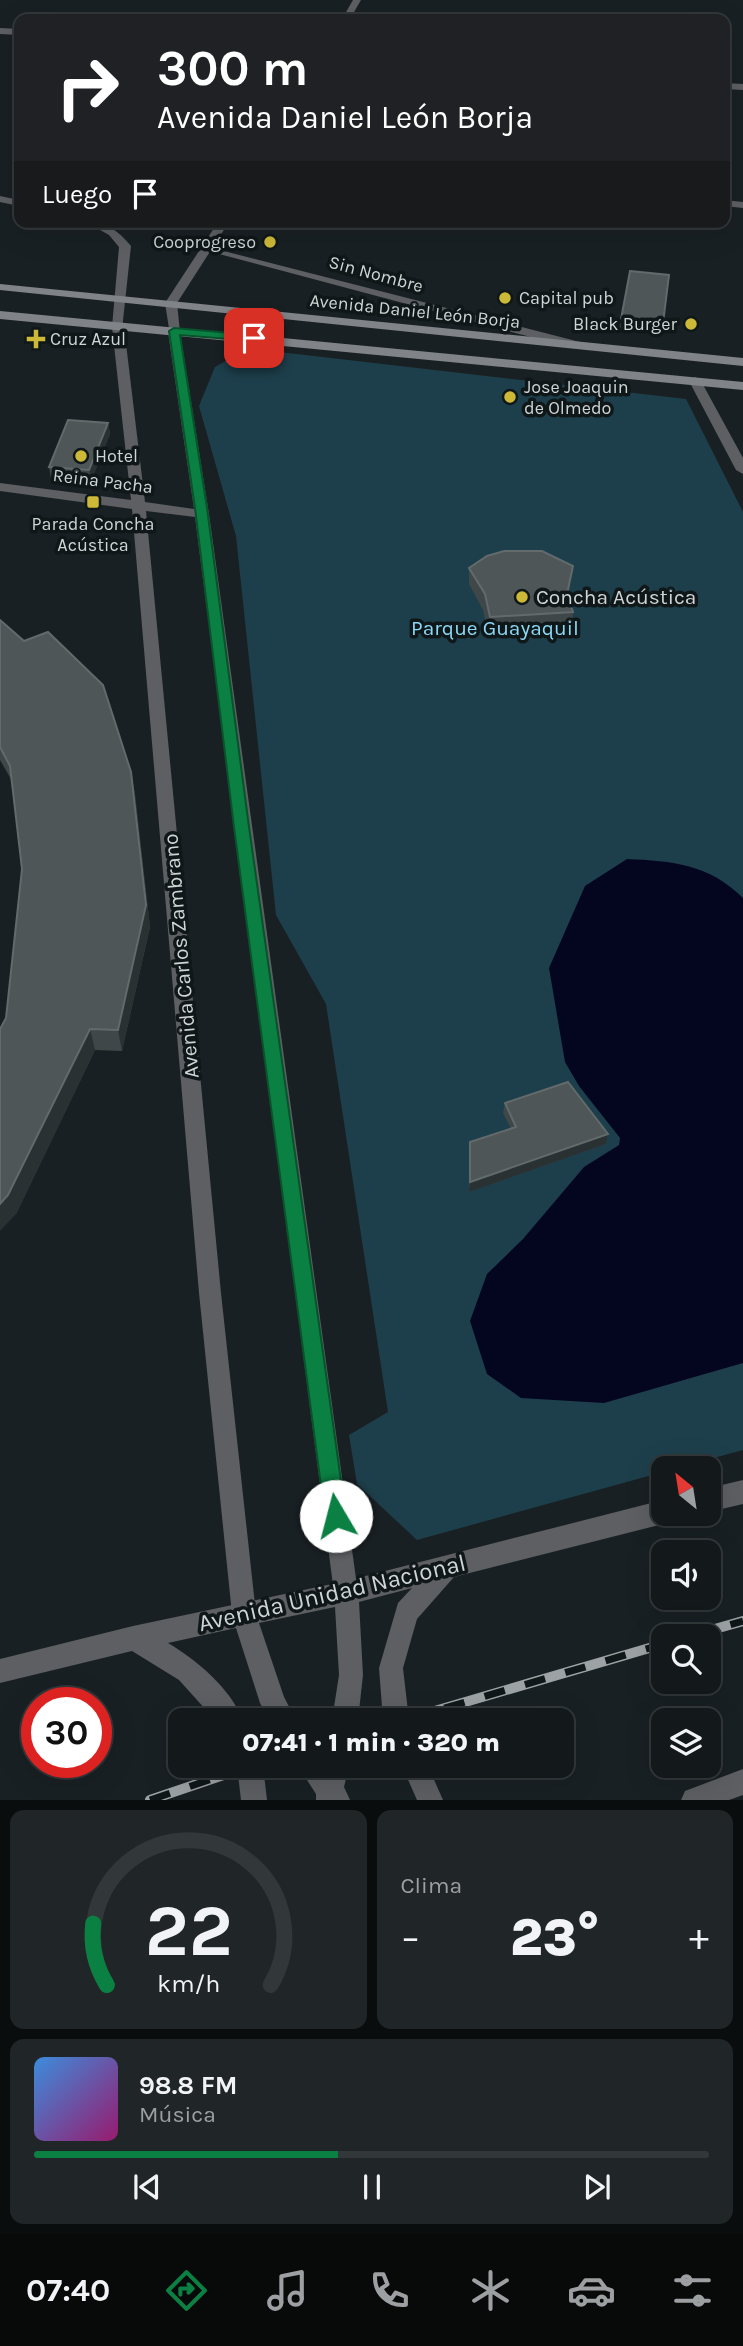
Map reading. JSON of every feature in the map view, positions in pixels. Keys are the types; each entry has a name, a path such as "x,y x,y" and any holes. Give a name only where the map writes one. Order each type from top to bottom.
{"main road":[{"name":"Avenida Daniel León Borja","path":"0,287 743,362"},
{"name":"Avenida Daniel León Borja","path":"0,315 743,386"}],"street":[{"name":"Avenida Carlos Zambrano","path":"103,228 113,233 125,246 125,271 119,299 118,327 141,505 223,1438 244,1614 276,1708"},
{"path":"220,228 171,303 202,514 346,1593 351,1675 347,1708"},
{"name":"Sin Nombre","path":"208,248 576,345"},
{"path":"695,381 743,470"},
{"name":"Reina Pacha","path":"0,487 202,514"},
{"path":"721,1497 743,1492"},
{"name":"Avenida Unidad Nacional","path":"0,1671 133,1638 346,1593 651,1515"},
{"path":"395,1708 391,1668 407,1612 447,1567"},
{"path":"133,1638 170,1656 206,1685 222,1708"},
{"path":"251,1778 254,1800"},
{"path":"319,1778 332,1797"},
{"path":"332,1797 334,1778"},
{"path":"420,1778 430,1800"},
{"path":"694,1800 743,1782"}],"green space":[{"name":"Parque Guayaquil","path":"262,350 686,399 743,512 743,1450 721,1456 651,1456 651,1475 417,1540 357,1484 349,1435 388,1412 326,1004 276,915 236,536 199,406 215,367 234,356"}],"shaded area":[{"path":"627,859 689,866 717,878 743,898 743,1363 604,1403 521,1398 487,1374 470,1321 487,1274 523,1239 584,1167 619,1145 620,1138 579,1086 565,1062 549,968 585,886"}],"building":[{"path":"630,271 669,275 663,323 621,319"},
{"name":"Hotel","path":"68,420 108,423 89,470 49,467"},
{"name":"Concha Acústica","path":"504,551 542,551 573,566 567,594 573,612 490,617 485,594 469,568 487,556"},
{"path":"0,620 24,641 48,632 103,685 131,772 146,905 118,1030 90,1029 8,1195 0,1204 0,1029 6,1018 22,869 10,766 0,747"},
{"path":"568,1082 608,1134 470,1182 470,1142 516,1127 505,1103"}],"railway":[{"path":"721,1627 743,1621"},
{"path":"445,1708 651,1648"},
{"path":"150,1800 215,1778"}],"place":[{"name":"Cooprogreso","path":"270,242"},
{"name":"Capital pub","path":"505,298"},
{"name":"Black Burger","path":"691,324"},
{"name":"Cruz Azul","path":"36,339"},
{"name":"Jose Joaquin de Olmedo","path":"510,397"},
{"name":"Hotel","path":"81,456"},
{"name":"Parada Concha Acústica","path":"93,502"},
{"name":"Concha Acústica","path":"522,597"}],"route":[{"path":"254,338 174,331 201,508 241,827 336,1516"}]}
